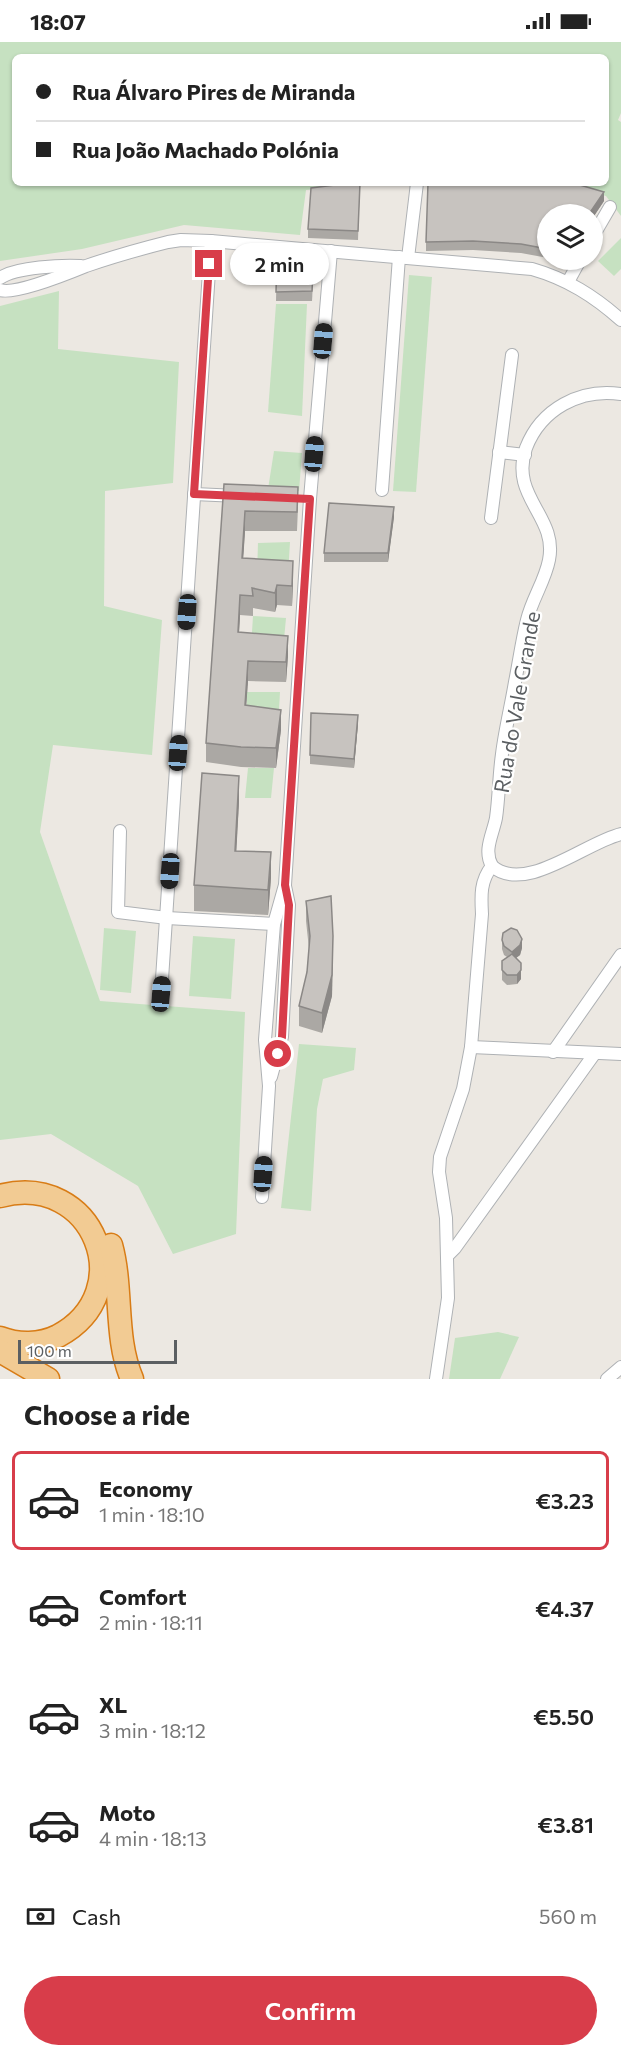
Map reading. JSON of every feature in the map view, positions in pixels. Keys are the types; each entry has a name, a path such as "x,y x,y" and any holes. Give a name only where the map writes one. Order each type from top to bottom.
{"highway":[{"path":"0,1183 14,1179 33,1179 60,1186 86,1203 100,1220 114,1256 123,1348 132,1379"},
{"path":"0,1196 19,1192 36,1192 69,1205 90,1229 99,1250 101,1269 100,1282 93,1302 85,1315 70,1329 52,1338 34,1342 9,1341 0,1338"},
{"path":"0,1352 48,1379"},
{"path":"0,1368 20,1379"}],"street":[{"path":"382,490 404,257 416,186"},
{"path":"603,219 610,207"},
{"path":"161,994 211,241"},
{"path":"0,290 4,292 22,288 168,242 211,241 532,269 555,275 568,282 595,298 621,320"},
{"path":"262,1197 269,1086 265,1040 274,924 285,885 304,499 331,251"},
{"path":"0,278 8,274 42,268 85,267"},
{"path":"568,282 575,270"},
{"path":"491,518 512,355"},
{"name":"Rua do Vale Grande","path":"492,866 488,856 489,844 496,818 502,755 528,616 550,554 547,532 524,487 521,467 536,429 559,406 580,396 621,394"},
{"path":"500,452 525,455"},
{"path":"194,494 256,496"},
{"path":"120,831 118,912 167,918 274,924"},
{"path":"436,1379 448,1298 446,1218 439,1172 440,1156 463,1089 471,1047 482,914 481,893 486,873 492,866 504,874 529,873 546,868 621,834"},
{"path":"269,1086 282,1037 289,905 285,885"},
{"path":"553,1052 621,955"},
{"path":"471,1047 553,1052 619,1051"},
{"path":"447,1256 595,1053"},
{"path":"607,1379 621,1367"}],"green space":[{"path":"0,42 621,42 621,113 618,120 621,122 621,216 606,196 572,186 609,186 609,54 12,54 12,186 351,186 306,190 300,235 184,225 82,249 0,261"},
{"path":"621,238 621,269 614,276 603,266 603,256"},
{"path":"409,275 432,277 416,492 393,491"},
{"path":"59,291 58,349 179,362 173,483 105,491 104,606 162,620 152,755 53,745 40,832 100,1001 245,1012 236,1234 173,1254 138,1186 51,1134 0,1140 0,306"},
{"path":"276,304 307,304 302,416 268,412"},
{"path":"274,451 302,453 299,491 268,489"},
{"path":"290,542 288,575 257,573 258,543"},
{"path":"253,616 286,618 283,650 251,648"},
{"path":"247,692 280,692 278,727 246,722"},
{"path":"248,768 274,768 271,798 245,798"},
{"path":"104,928 136,931 131,993 100,990"},
{"path":"193,936 235,939 231,999 189,996"},
{"path":"299,1044 356,1048 354,1070 323,1079 317,1109 311,1211 281,1208"},
{"path":"498,1332 519,1337 500,1379 449,1379 455,1338"}],"building":[{"path":"360,186 358,231 308,229 311,188"},
{"path":"428,186 583,186 604,192 596,204 537,204 537,247 473,241 426,242"},
{"path":"277,255 314,256 312,291 276,292"},
{"path":"224,484 298,487 297,512 245,511 242,558 293,561 292,586 277,585 275,593 252,588 253,596 240,595 238,632 288,636 286,662 248,661 245,705 281,710 276,748 206,743"},
{"path":"329,503 394,507 388,553 324,553"},
{"path":"311,713 358,715 354,759 310,755"},
{"path":"202,773 239,776 235,851 271,852 268,890 194,885"},
{"path":"331,896 332,975 322,1013 299,1006 307,972 310,936 306,901"},
{"path":"511,928 517,930 522,939 520,945 512,952 504,946 502,940 503,933"},
{"path":"512,954 521,963 521,970 517,975 507,975 502,970 502,961"}],"route":[{"path":"209,264 194,494 310,499 285,885 289,905 282,1037 278,1054"}]}
